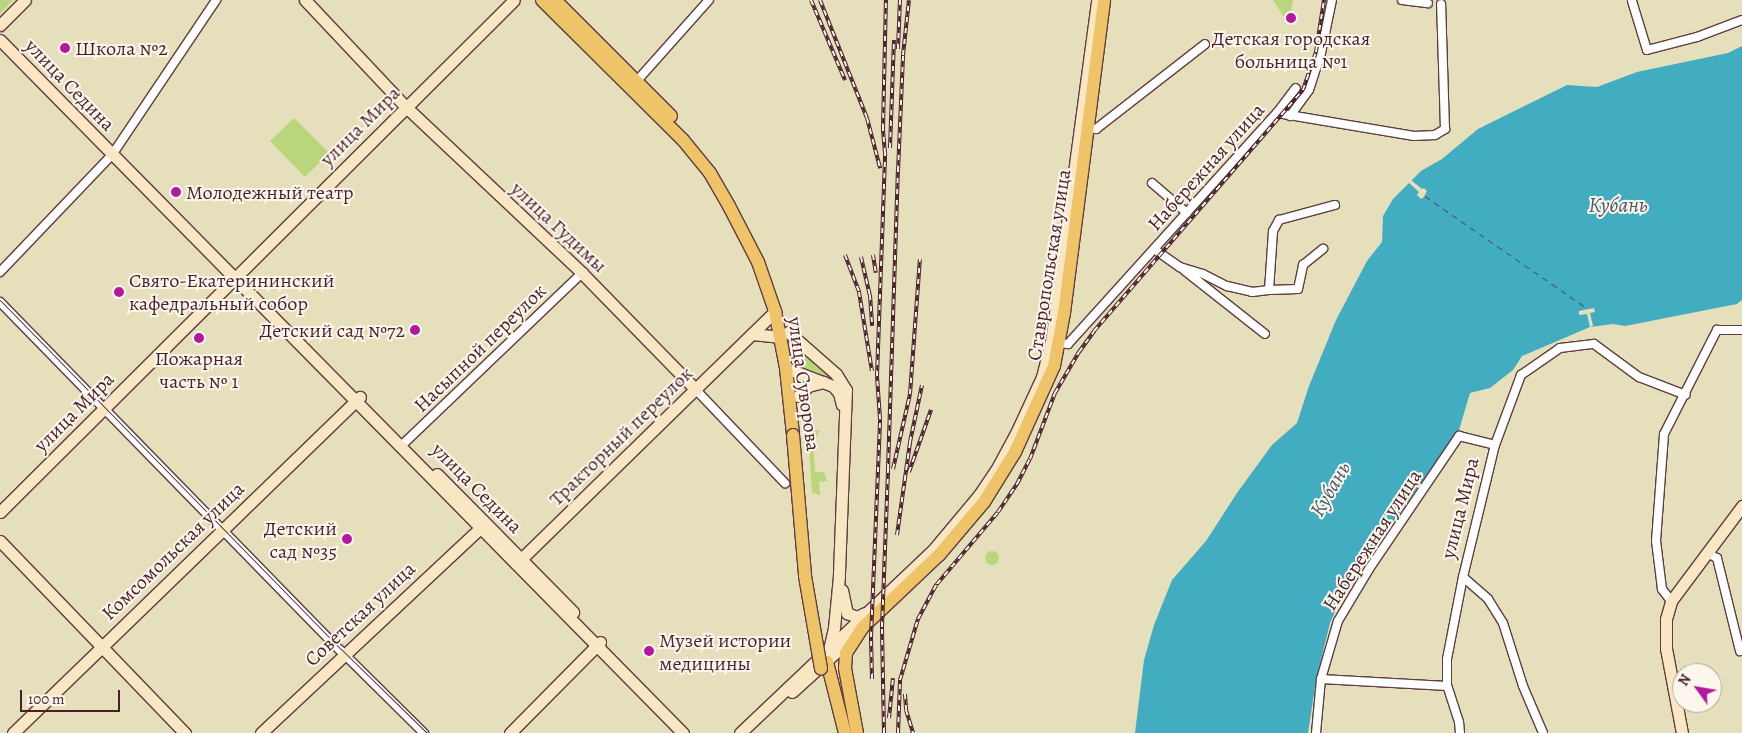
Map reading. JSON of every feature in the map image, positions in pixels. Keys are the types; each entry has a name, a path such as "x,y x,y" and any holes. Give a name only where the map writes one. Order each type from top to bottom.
{"main road":[{"name":"улица Суворова","path":"542,0 633,84"},
{"name":"улица Суворова","path":"555,0 633,84 710,173 755,255 779,310 785,334 790,370 817,604 826,656 845,733"},
{"name":"Ставропольская улица","path":"863,628 944,550 993,489 1009,463 1049,380 1056,343 1084,128 1104,0"},
{"name":"улица Суворова","path":"790,370 798,396 797,435 808,596 820,669 836,733"},
{"path":"857,733 844,660 849,647 863,628"}],"street":[{"path":"0,25 25,0"},
{"path":"0,272 112,155 216,0"},
{"name":"улица Гудимы","path":"305,0 404,105 582,273 785,483"},
{"name":"улица Мира","path":"0,506 235,275 404,105 504,0"},
{"name":"улица Мира","path":"404,105 514,0"},
{"path":"633,84 708,0"},
{"name":"Ставропольская улица","path":"1084,128 1097,0"},
{"name":"Набережная улица","path":"1290,116 1309,90 1321,53 1332,0"},
{"path":"1402,0 1428,3"},
{"path":"1632,1 1647,50 1696,37 1742,20"},
{"path":"1277,113 1414,136 1435,135 1445,129 1441,4"},
{"name":"улица Седина","path":"0,40 112,155 358,399 599,644 683,733"},
{"path":"1084,128 1096,129 1205,44"},
{"name":"Набережная улица","path":"1056,343 1068,344 1277,113 1296,88"},
{"path":"1152,183 1187,213"},
{"path":"1269,290 1273,232 1279,220 1335,204"},
{"path":"1154,249 1180,267 1265,334"},
{"path":"1180,267 1203,274 1227,286 1252,292 1298,289 1303,266 1323,249"},
{"name":"Насыпной переулок","path":"402,445 582,273"},
{"path":"0,302 222,531 424,733"},
{"name":"Тракторный переулок","path":"518,562 779,310"},
{"path":"1671,601 1662,589 1656,541 1664,434 1686,395 1717,330 1742,330"},
{"path":"752,334 785,334 838,383"},
{"name":"Ставропольская улица","path":"740,733 947,535 996,470 1011,444 1056,343"},
{"name":"улица Мира","path":"1460,733 1459,722 1446,686 1447,659 1463,577 1494,445 1521,375 1560,348 1594,344 1639,377 1686,395"},
{"path":"790,370 823,382 838,383"},
{"path":"798,396 808,386 823,382"},
{"name":"улица Суворова","path":"838,383 845,422 839,576"},
{"name":"Комсомольская улица","path":"13,733 358,399"},
{"name":"улица Мира","path":"0,512 101,407"},
{"name":"Набережная улица","path":"1316,733 1321,679 1338,621 1369,569 1459,436 1494,445"},
{"path":"1682,733 1666,648 1666,619 1671,601 1740,514"},
{"name":"Советская улица","path":"261,733 482,525"},
{"path":"0,541 185,733"},
{"path":"1708,553 1717,558 1740,651"},
{"path":"839,576 847,613 857,617 871,609"},
{"path":"830,646 834,628 839,576"},
{"path":"1463,577 1488,599 1503,623 1523,686 1543,733"},
{"name":"Ставропольская улица","path":"751,732 863,628"},
{"path":"510,733 599,644"},
{"name":"улица Седина","path":"599,644 692,733"},
{"path":"1321,679 1446,686"}],"green space":[{"path":"0,0 13,0 0,14"},
{"path":"1273,0 1293,0 1290,17 1283,16"},
{"path":"294,118 329,153 305,177 270,141"},
{"path":"798,346 835,378 834,380 801,369"},
{"path":"820,430 813,442 815,472 824,472 827,481 819,482 820,495 812,493 808,432"},
{"path":"989,551 995,551 999,558 995,565 989,565 985,561 985,555"}],"water":[{"name":"Кубань","path":"1742,46 1742,300 1737,304 1625,326 1613,324 1590,327 1522,356 1513,370 1490,388 1470,393 1459,430 1345,589 1330,623 1316,680 1308,733 1135,733 1144,660 1154,625 1172,580 1206,541 1237,493 1272,445 1297,423 1309,386 1336,320 1367,261 1382,242 1383,216 1393,199 1421,171 1442,159 1478,129 1567,85 1597,87 1637,72 1728,53"}],"pier":[{"path":"1411,180 1427,191 1421,199 1417,195 1419,192 1409,183"},
{"path":"1594,308 1595,312 1590,313 1593,326 1590,327 1587,314 1579,315 1579,311"}],"ferry route":[{"path":"1425,196 1588,309"}],"tram line":[{"path":"0,300 341,649 427,733"}],"railway":[{"path":"811,0 845,80"},
{"path":"820,0 867,118 880,168"},
{"path":"872,679 871,637 880,419 877,376 885,153 883,129 886,0"},
{"path":"898,49 900,0"},
{"path":"884,733 882,627 898,171 903,55 909,0"},
{"path":"898,733 900,680 918,619 937,584 998,512 1017,484 1030,459 1055,393 1079,352 1094,331 1303,90 1316,52 1324,0"},
{"path":"890,148 894,40"},
{"path":"845,255 859,292 872,371"},
{"path":"873,255 876,273"},
{"path":"861,257 870,295 872,326"},
{"path":"893,469 910,394 920,259"},
{"path":"897,535 910,442 922,385"},
{"path":"909,472 931,410"},
{"path":"889,718 893,678"},
{"path":"905,694 906,710 913,733"}],"place":[{"name":"Детская городская больница №1","path":"1291,18"},
{"name":"Школа №2","path":"65,48"},
{"name":"Молодежный театр","path":"176,192"},
{"name":"Свято-Екатерининский кафедральный собор","path":"119,292"},
{"name":"Детский сад №72","path":"415,330"},
{"name":"Пожарная часть № 1","path":"199,338"},
{"name":"Детский сад №35","path":"347,539"},
{"name":"Музей истории медицины","path":"649,651"}]}
